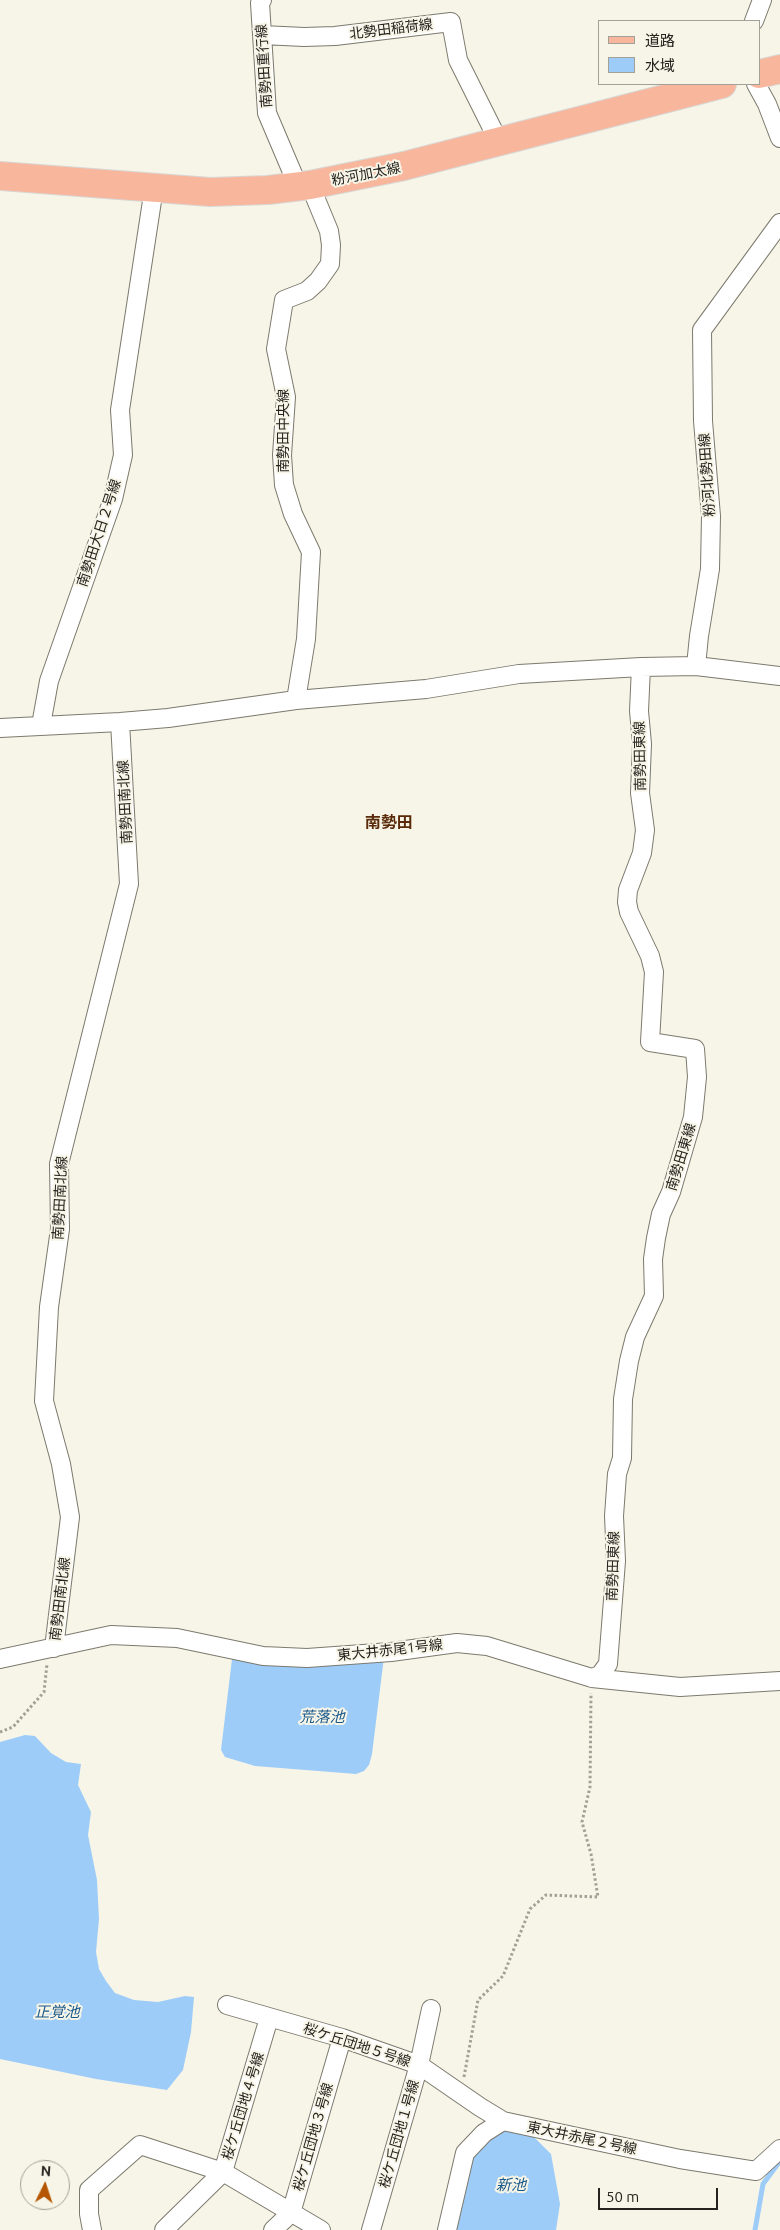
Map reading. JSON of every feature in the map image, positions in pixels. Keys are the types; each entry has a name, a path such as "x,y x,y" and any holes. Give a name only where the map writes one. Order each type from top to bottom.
{"main road":[{"path":"760,74 780,68"},
{"name":"粉河加太線","path":"0,176 210,192 268,190 304,186 404,166 718,85"}],"street":[{"name":"南勢田重行線","path":"262,0 262,34 267,113 304,186"},
{"path":"754,20 762,0"},
{"name":"北勢田稲荷線","path":"262,34 304,37 335,36 451,22 458,60 499,142"},
{"path":"757,85 767,104 780,138"},
{"name":"南勢田中央線","path":"296,700 306,639 311,552 293,514 284,485 282,456 286,397 276,349 284,300 308,291 318,281 330,264 331,245 329,232 304,186"},
{"name":"南勢田大日２号線","path":"41,725 49,681 113,499 123,455 120,410 154,188"},
{"name":"粉河北勢田線","path":"696,666 710,569 711,516 703,421 702,330 780,223"},
{"path":"0,728 120,722 296,700 426,689 519,674 696,666 780,676"},
{"name":"南勢田東線","path":"592,1678 600,1675 608,1664 616,1561 614,1516 618,1474 622,1458 623,1399 629,1361 635,1337 654,1296 653,1259 656,1238 661,1214 671,1192 693,1117 697,1077 695,1049 650,1042 654,972 650,956 629,912 627,902 628,890 642,853 645,830 640,793 642,744 639,711 641,667"},
{"name":"南勢田南北線","path":"54,1648 70,1517 61,1464 44,1402 50,1307 60,1230 59,1164 129,884 120,722"},
{"name":"東大井赤尾1号線","path":"0,1659 111,1635 177,1638 263,1656 307,1658 391,1652 456,1643 487,1646 592,1678 680,1688 780,1681"},
{"name":"桜ケ丘団地５号線","path":"228,2005 342,2038 419,2065 480,2108 503,2121"},
{"name":"桜ケ丘団地１号線","path":"371,2230 419,2065 431,2009"},
{"name":"桜ケ丘団地４号線","path":"164,2230 223,2172 269,2018"},
{"name":"桜ケ丘団地３号線","path":"273,2230 290,2213 342,2038"},
{"path":"447,2230 465,2152 484,2133 503,2121"},
{"name":"東大井赤尾２号線","path":"503,2121 680,2159 756,2171 780,2149"},
{"path":"92,2230 89,2214 89,2190 140,2145 223,2172 321,2230"}],"path":[{"path":"0,1732 13,1727 44,1692 47,1661 54,1648"},
{"path":"463,2081 478,2000 503,1976 530,1909 546,1896 598,1897 591,1854 582,1822 590,1787 592,1678"}],"water":[{"name":"荒落池","path":"239,1655 384,1657 372,1754 369,1765 364,1771 356,1774 255,1766 225,1757 221,1750 232,1659"},
{"name":"正覚池","path":"25,1735 35,1736 51,1753 66,1762 81,1764 78,1785 91,1812 88,1835 97,1880 99,1919 96,1952 99,1969 106,1981 115,1993 134,2000 158,2002 185,1996 194,1997 191,2032 183,2070 167,2090 96,2079 0,2059 0,1742"},
{"name":"新池","path":"505,2128 518,2128 536,2139 551,2154 560,2204 556,2230 453,2230 470,2160 475,2150"}],"waterway":[{"path":"755,2230 763,2184 780,2161"}],"district":[{"name":"南勢田","path":"389,823"}]}
